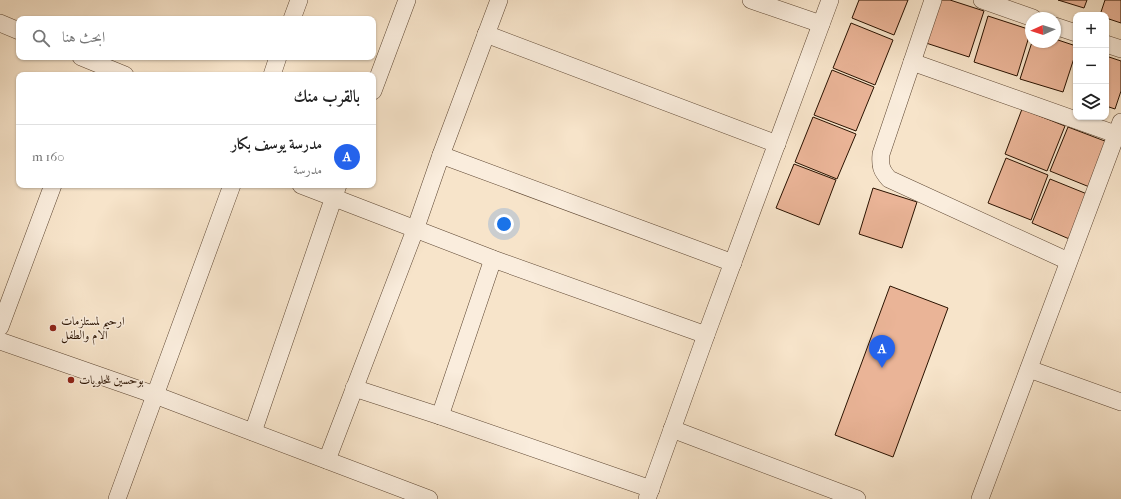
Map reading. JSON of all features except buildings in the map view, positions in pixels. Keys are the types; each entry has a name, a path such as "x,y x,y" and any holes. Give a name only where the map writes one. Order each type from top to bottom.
{"street":[{"path":"293,16 299,0"},
{"path":"376,83 407,0"},
{"path":"327,460 415,230 441,155 499,0"},
{"path":"752,0 821,24"},
{"path":"354,388 440,416 649,494 830,0"},
{"path":"933,0 881,154 880,165 884,173 889,179 1068,261"},
{"path":"982,0 1009,4 1025,13"},
{"path":"0,23 16,30"},
{"path":"1061,28 1073,32"},
{"path":"486,34 777,144"},
{"path":"1109,45 1121,49"},
{"path":"84,60 96,70 108,72"},
{"path":"273,72 277,60"},
{"path":"912,62 1119,131 1068,261 980,499"},
{"path":"441,155 733,264"},
{"path":"0,327 52,188"},
{"path":"117,499 231,188"},
{"path":"318,188 336,191 415,230 706,335"},
{"path":"253,432 336,191"},
{"path":"440,416 493,258"},
{"path":"0,341 155,395 429,499"},
{"path":"1028,369 1121,402"},
{"path":"672,429 857,499"}],"place":[{"name":"ارحيم لمستلزمات الام والطفل","path":"53,328"},
{"name":"مدرسة يوسف بكار","path":"882,368"},
{"name":"بوحسين للحلويات","path":"71,380"}]}
